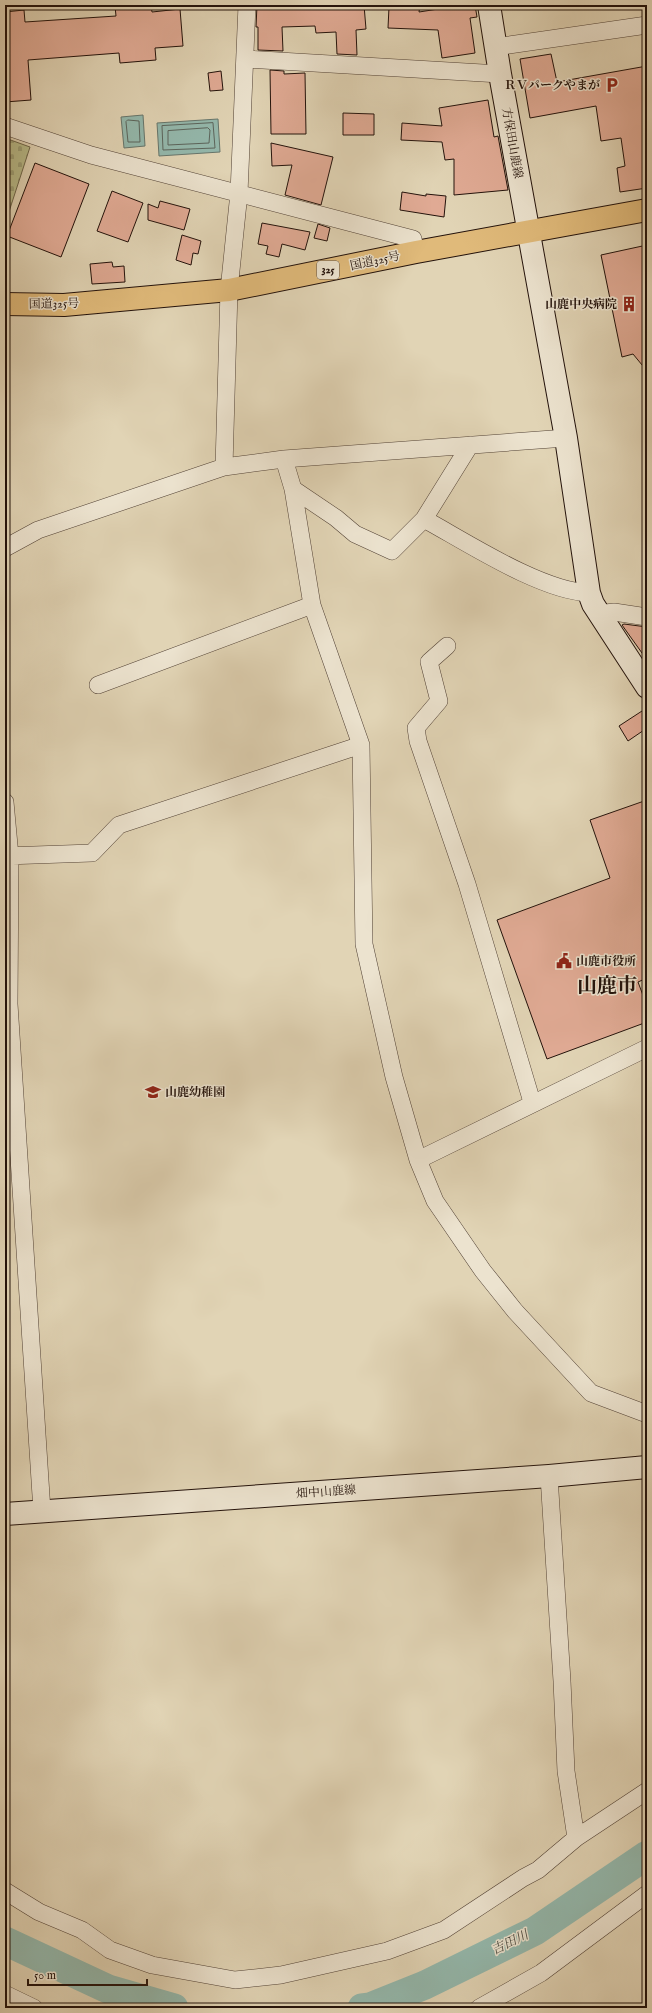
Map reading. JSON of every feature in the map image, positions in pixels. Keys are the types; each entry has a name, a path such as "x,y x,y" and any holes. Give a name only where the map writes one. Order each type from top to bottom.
{"highway":[{"name":"国道325号","path":"5,304 64,305 229,290 416,252 529,233 647,210"}],"main road":[{"name":"方保田山鹿線","path":"489,5 495,47 566,438 589,593 598,614 647,687"},
{"name":"畑中山鹿線","path":"5,1514 549,1476 647,1467"}],"street":[{"path":"224,467 229,290 239,193 246,59 247,5"},
{"path":"495,47 647,25"},
{"path":"246,59 500,74"},
{"path":"5,126 90,155 413,239 416,252"},
{"path":"6,546 38,530 224,467 284,459 566,438"},
{"path":"294,489 336,518 355,534 392,551 424,519 470,445"},
{"path":"284,459 294,489 312,605 361,745 364,944 394,1077 418,1160 435,1201 482,1271 515,1311 591,1393 647,1414"},
{"path":"424,519 531,577 579,592 589,593"},
{"path":"98,685 312,605"},
{"path":"598,614 614,612 647,617"},
{"path":"446,646 429,662 438,701 416,728 418,741 467,884 532,1102"},
{"path":"8,856 92,853 119,825 361,745"},
{"path":"5,802 8,856 9,1004 42,1511"},
{"path":"418,1160 532,1102 647,1048"},
{"path":"549,1476 566,1771 576,1838"},
{"path":"5,1891 39,1912 82,1930 110,1950 152,1965 235,1980 281,1975 387,1951 444,1930 523,1878 538,1870 576,1838 647,1791"},
{"path":"479,2008 541,1973 647,1894"},
{"path":"5,1994 34,2008"}],"green space":[{"path":"5,138 30,147 5,224"}],"water":[{"path":"143,115 145,146 124,148 121,117"},
{"path":"218,119 220,152 159,156 157,123"}],"building":[{"path":"151,5 152,12 180,9 183,46 155,48 156,60 120,63 119,53 28,60 31,100 5,102 5,12 24,10 25,22 116,16 115,6"},
{"path":"257,5 364,5 366,29 356,30 357,55 337,54 336,32 316,33 315,26 282,27 283,51 258,50 258,27 256,27"},
{"path":"398,5 420,5 419,12 451,7 451,5 475,5 477,17 470,18 475,53 442,58 438,30 388,28 389,7 398,8"},
{"path":"551,54 557,82 647,66 647,188 620,192 617,168 625,166 621,138 601,141 596,106 530,118 520,59"},
{"path":"270,70 284,71 284,74 305,73 306,134 271,134"},
{"path":"221,71 223,90 210,91 208,73"},
{"path":"488,100 494,137 498,136 508,190 454,195 454,159 445,160 442,142 401,140 402,123 442,126 439,108"},
{"path":"343,113 374,114 374,135 343,135"},
{"path":"271,143 333,157 321,205 285,195 292,165 272,166"},
{"path":"35,163 89,184 61,257 7,236"},
{"path":"112,191 143,203 128,242 97,231"},
{"path":"402,192 426,196 426,194 446,196 444,217 400,210"},
{"path":"160,201 190,209 184,230 148,220 148,204 158,208"},
{"path":"262,223 310,232 305,250 282,244 279,257 266,254 268,246 258,244"},
{"path":"318,224 330,228 327,241 314,238"},
{"path":"182,235 201,241 198,254 193,253 191,265 176,260"},
{"name":"山鹿中央病院","path":"647,245 647,371 633,354 622,357 601,255"},
{"path":"112,262 113,267 124,266 125,282 92,284 90,264"},
{"path":"622,625 647,627 647,660"},
{"path":"642,711 647,718 647,728 628,741 619,726"},
{"name":"山鹿市役所","path":"647,800 647,978 638,982 647,1006 647,1022 547,1059 497,920 610,878 590,820"}],"waterway":[{"name":"吉田川","path":"362,2008 370,2007 425,1985 535,1931 647,1855"},
{"name":"吉田川","path":"5,1941 108,1989 174,2008"}],"place":[{"name":"ＲＶパークやまが","path":"612,85"},
{"name":"山鹿中央病院","path":"629,304"},
{"name":"山鹿市役所","path":"564,961"},
{"name":"山鹿幼稚園","path":"153,1092"}],"district":[{"name":"山鹿市","path":"607,986"}]}
